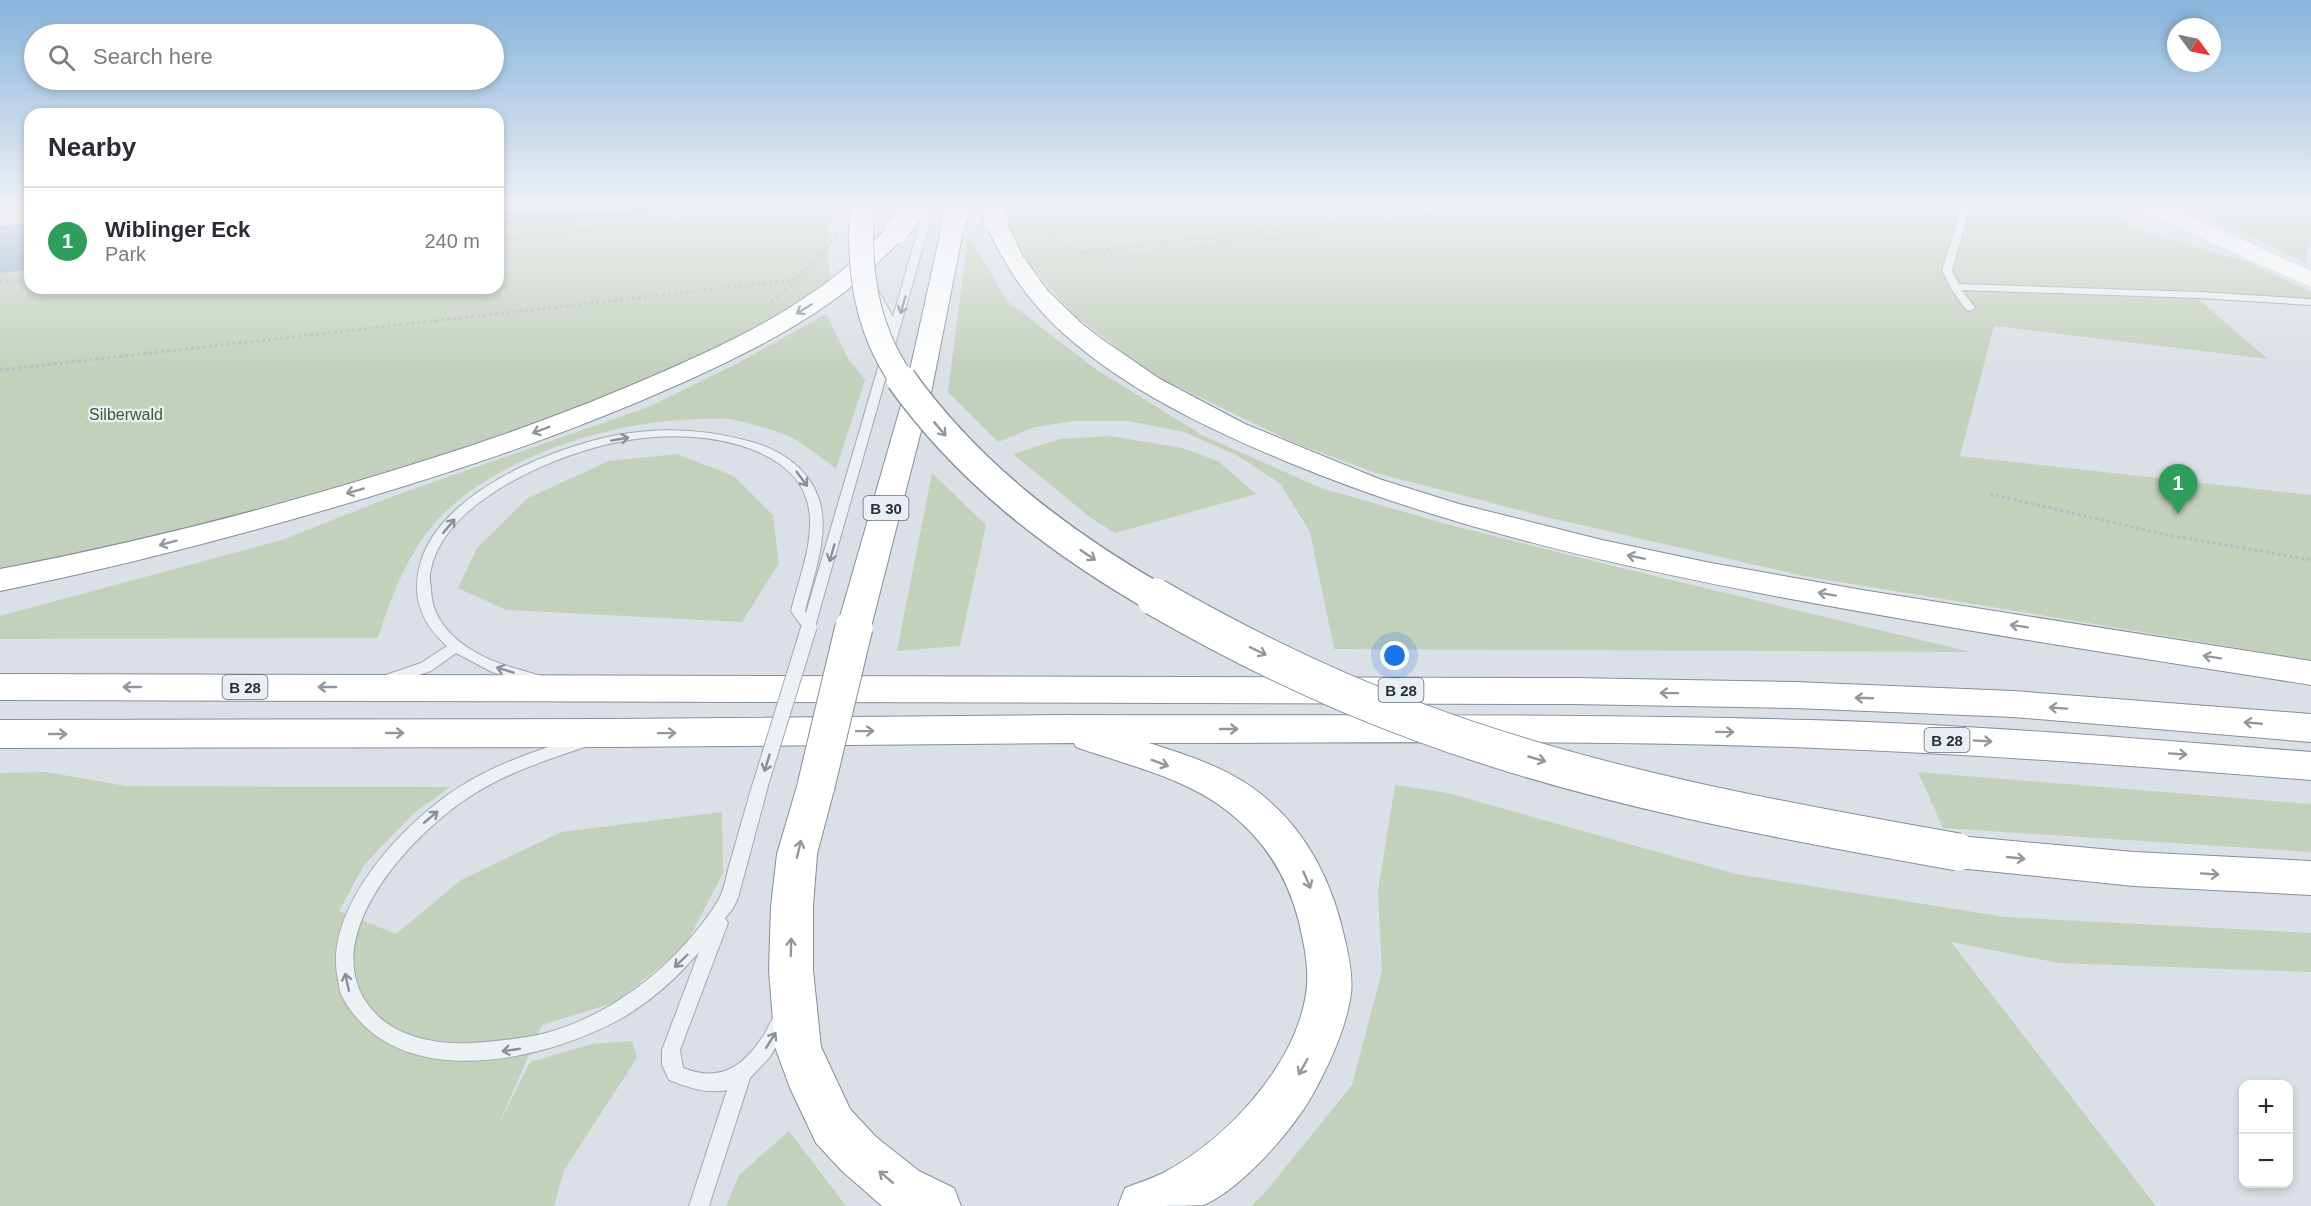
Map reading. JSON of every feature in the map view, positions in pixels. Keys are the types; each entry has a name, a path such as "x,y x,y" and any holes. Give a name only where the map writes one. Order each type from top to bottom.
{"main road":[{"path":"859,260 862,286 882,347 902,381 944,434 1004,492 1053,531 1163,603 1322,682 1422,723 1515,753 1718,808 1828,830 1958,852 2083,866 2238,876 2311,878"},
{"path":"0,580 145,550 264,518 402,478 520,438 666,381 765,332 823,297 853,275 868,260"},
{"name":"B 30","path":"793,998 790,970 792,906 797,854 816,786 854,627 919,388 946,260"},
{"path":"1015,260 1040,295 1073,329 1151,385 1234,430 1369,485 1471,516 1602,550 1711,573 1862,601 2311,673"},
{"path":"2268,260 2311,280"},
{"name":"B 28","path":"0,687 1562,691 1784,695 2013,704 2311,728"},
{"path":"1065,729 1203,778 1239,798 1268,825 1298,859 1315,898 1324,940 1329,989 1320,1028 1305,1066 1278,1108 1236,1150 1184,1189 1143,1206"},
{"name":"B 28","path":"0,734 609,734 1065,729 1571,730 1812,734 2034,744 2311,766"},
{"path":"793,998 798,1047 814,1088 833,1126 859,1154 901,1189 936,1206"}],"lane":[{"path":"870,260 870,281 891,324 891,345"},
{"name":"B 30","path":"729,898 914,260"},
{"path":"1950,260 1947,270 1970,308"},
{"path":"1955,286 2199,295 2311,302"},
{"path":"561,688 487,664 445,637 428,614 422,589 428,557 444,531 460,514 501,484 544,461 609,440 669,433 720,437 758,447 781,458 807,484 814,503 816,526 798,611 809,627"},
{"path":"360,687 426,667 457,646"},
{"path":"609,734 543,754 489,778 452,800 417,830 394,854 363,896 348,931 344,968 350,997 371,1023 401,1040 422,1048 454,1053 491,1052 550,1042 587,1029 658,983 700,941 729,898"},
{"path":"729,898 671,1050 672,1065 676,1074 700,1085 718,1084 742,1072 767,1048 793,998"},
{"path":"699,1206 742,1072"}],"path":[{"path":"765,307 814,260"},
{"path":"0,282 24,280"},
{"path":"0,370 796,280"},
{"path":"1990,494 2163,534 2311,560"}],"green space":[{"name":"Silberwald","path":"504,260 828,260 830,287 689,361 595,401 499,437 353,484 266,508 77,556 0,571 0,273 24,271 24,294 504,294"},
{"path":"965,260 983,260 1007,301 1097,370 1202,435 1321,488 1450,525 1971,652 1334,649 1310,532 1280,483 1236,455 1184,432 1128,421 1074,421 1035,427 998,442 948,392"},
{"path":"1026,260 2247,262 2311,292 2311,299 2191,293 2268,359 1994,326 1960,456 2311,495 2311,660 1804,576 1546,517 1376,473 1290,441 1152,374 1076,317"},
{"path":"826,314 848,358 865,380 836,469 791,437 736,420 663,421 626,427 549,450 512,466 478,486 449,509 425,535 410,559 392,598 378,638 0,639 0,616 282,540 396,495 651,406 740,362"},
{"path":"1110,436 1182,448 1218,461 1256,494 1115,533 1091,518 1013,454 1060,439"},
{"path":"677,454 734,476 773,515 779,563 742,622 506,610 458,588 477,548 528,498 609,461"},
{"path":"932,473 986,525 960,646 897,651"},
{"path":"46,772 126,786 450,787 414,813 364,865 339,911 396,934 461,880 561,832 722,812 723,873 685,946 616,1002 542,1025 497,1128 530,1062 592,1044 632,1041 637,1058 564,1170 554,1206 0,1206 0,773"},
{"path":"1918,772 2311,804 2311,852 1943,828"},
{"path":"1395,785 1448,793 1736,874 2005,917 2311,933 2311,972 2059,963 1951,942 2156,1206 1251,1206 1263,1195 1352,1085 1382,971 1378,891"},
{"path":"789,1131 846,1206 726,1206 739,1175"}],"water":[{"path":"0,260 24,260 24,271 0,273"}],"place":[{"name":"Wiblinger Eck","path":"2178,514"}]}
